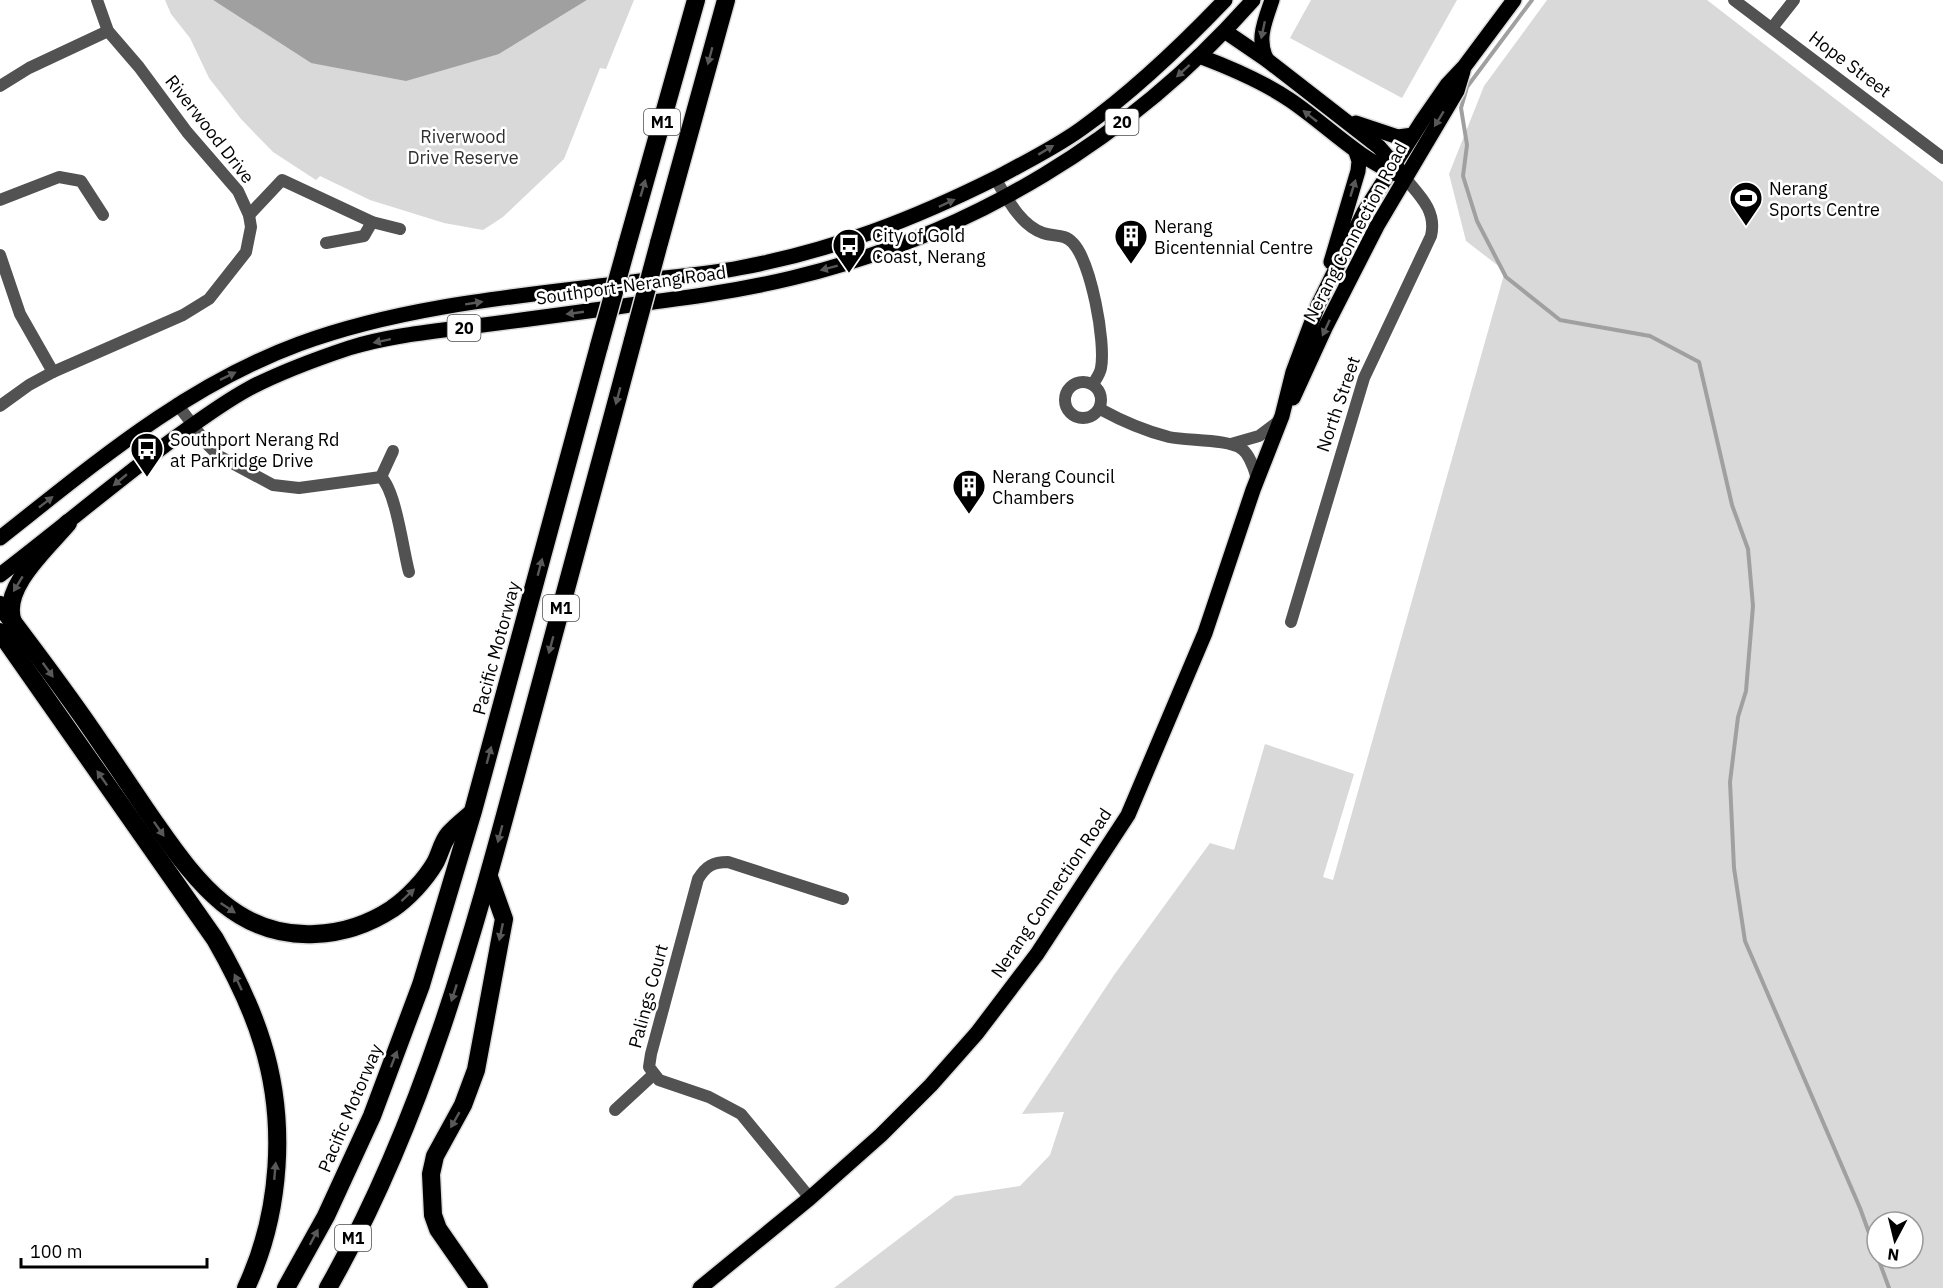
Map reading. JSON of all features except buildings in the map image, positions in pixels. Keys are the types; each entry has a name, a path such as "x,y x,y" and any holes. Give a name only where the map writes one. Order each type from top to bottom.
{"highway":[{"name":"Pacific Motorway","path":"286,1288 342,1181 372,1116 397,1052 443,918 696,0"},
{"name":"M1","path":"328,1288 378,1189 424,1079 455,989 489,877 726,0"},
{"path":"68,523 16,586 7,627 100,742 186,868 215,899 230,910 252,922 291,933 308,934 344,930 378,918 393,908 419,884 434,864 447,836 473,812"},
{"path":"0,605 26,670 215,939 235,974 253,1015 263,1044 272,1084 276,1127 276,1168 271,1208 263,1244 246,1288"},
{"path":"0,646 26,670"},
{"path":"479,1288 438,1229 432,1215 430,1174 435,1156 463,1106 476,1070 504,919 489,877"}],"main road":[{"name":"Southport-Nerang Road","path":"0,538 134,433 177,404 215,382 301,343 390,316 740,268 876,232 933,209 995,178 1079,131 1184,43 1225,0"},
{"name":"Southport-Nerang Road","path":"0,575 192,425 250,388 303,365 352,347 408,335 713,295 794,278 904,243 1007,198 1103,136 1136,111 1226,32 1253,0"},
{"path":"1267,60 1262,51 1261,40 1272,0"},
{"name":"Nerang Connection Road","path":"700,1288 810,1198 881,1135 931,1085 977,1033 1037,954 1128,814 1205,633 1257,478 1281,418 1293,372 1318,305 1355,228 1413,135 1447,85 1464,67 1514,0"},
{"path":"1184,43 1207,33 1226,32"},
{"name":"North Street","path":"1226,32 1267,60 1379,147 1392,168"},
{"name":"North Street","path":"1199,56 1235,70 1290,100 1356,152 1392,168 1405,178"},
{"name":"Nerang Connection Road","path":"1281,418 1293,399 1351,275 1456,91 1464,67"},
{"path":"1339,117 1389,135 1404,137 1413,135"},
{"path":"1318,305 1359,171 1356,152"}],"street":[{"name":"Riverwood Drive","path":"0,406 53,372 183,315 208,299 246,252 251,227 249,215 238,191 186,132 139,67 108,31 97,0"},
{"name":"Hope Street","path":"1734,0 1943,158"},
{"path":"1772,28 1794,0"},
{"path":"0,86 29,68 108,31"},
{"path":"0,200 59,177 81,181 103,215"},
{"path":"995,178 1007,198 1032,228 1044,234 1064,236 1073,243 1083,258 1093,293 1102,355 1101,368 1093,384"},
{"name":"North Street","path":"1291,622 1364,378 1431,236 1433,227 1431,212 1405,178"},
{"path":"249,215 282,180 372,222 400,230"},
{"path":"326,243 364,236 372,222"},
{"path":"0,255 20,314 53,372"},
{"path":"1083,382 1093,384 1100,391 1102,400 1100,409 1090,418 1076,418 1068,412 1064,402 1066,392 1073,384 1083,382"},
{"path":"177,404 219,456 273,485 299,488 381,477"},
{"path":"1100,409 1139,428 1169,437 1230,445 1245,451 1257,478"},
{"path":"1230,445 1259,436 1281,418"},
{"path":"381,477 393,451"},
{"path":"381,477 387,486 393,504 408,572"},
{"name":"Palings Court","path":"810,1198 741,1114 709,1097 659,1080 650,1068 651,1054 698,879 709,865 728,862 843,899"},
{"path":"615,1110 654,1074"}],"green space":[{"name":"Riverwood Drive Reserve","path":"165,0 213,0 311,63 499,54 587,0 634,0 606,69 600,68 564,159 503,217 483,230 444,223 370,200 320,176 316,180 273,152 241,119 209,78 190,38 171,14"},
{"path":"1311,0 1457,0 1402,98 1290,38"},
{"path":"1547,0 1707,0 1943,182 1943,1288 834,1288 955,1196 1020,1186 1050,1155 1064,1112 1022,1114 1114,975 1210,843 1234,850 1265,744 1354,774 1323,877 1333,880 1505,271 1466,241 1449,174 1484,86"}],"shaded area":[{"path":"213,0 587,0 499,54 406,81 311,63"}],"waterway":[{"path":"1532,0 1467,87 1461,108 1467,145 1463,176 1477,221 1506,277 1560,320 1650,336 1699,362 1732,505 1748,549 1753,606 1746,691 1738,717 1730,782 1734,868 1745,941 1865,1222"},
{"path":"1882,1270 1889,1288"}],"place":[{"name":"Nerang Sports Centre","path":"1746,227"},
{"name":"Nerang Bicentennial Centre","path":"1131,265"},
{"name":"City of Gold Coast, Nerang","path":"849,274"},
{"name":"Southport Nerang Rd at Parkridge Drive","path":"147,478"},
{"name":"Nerang Council Chambers","path":"969,515"}]}
